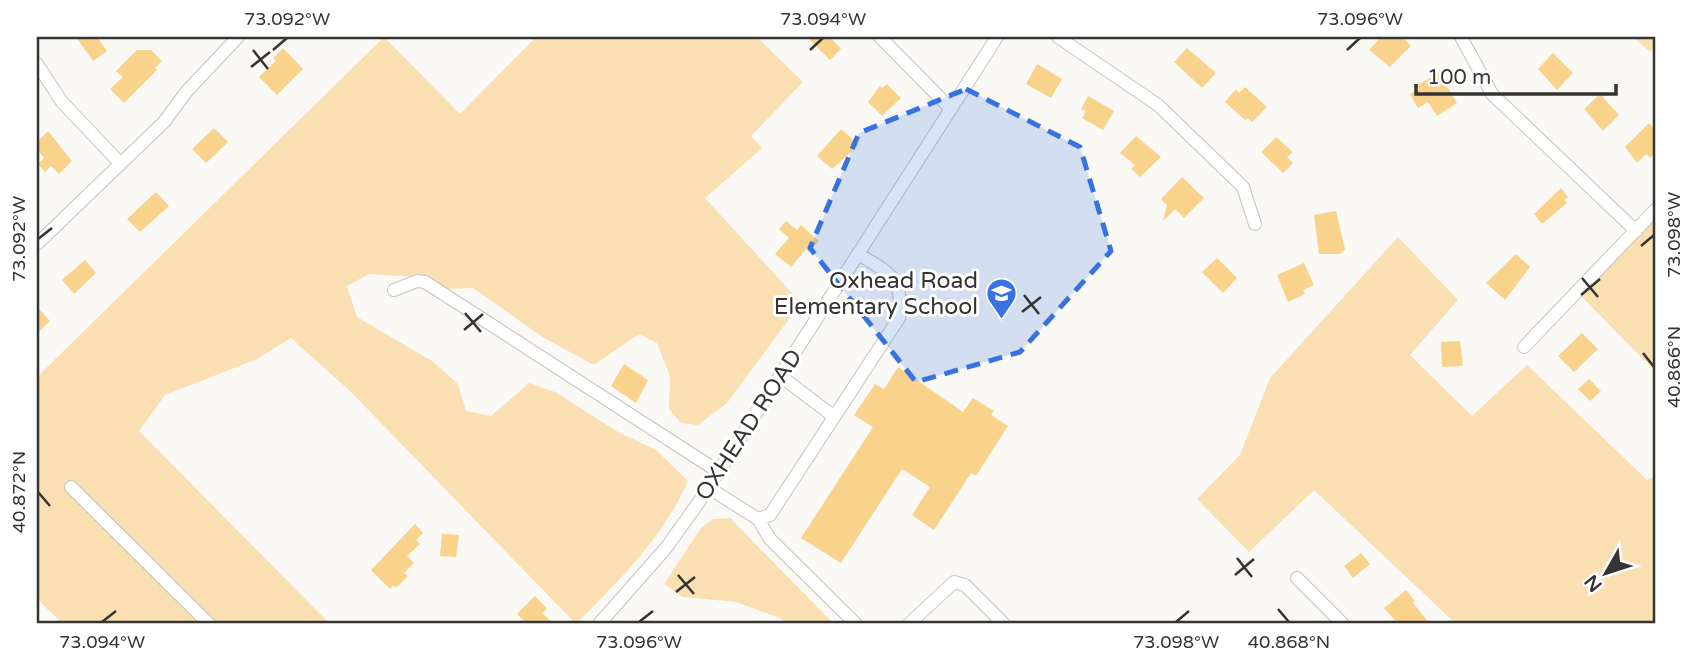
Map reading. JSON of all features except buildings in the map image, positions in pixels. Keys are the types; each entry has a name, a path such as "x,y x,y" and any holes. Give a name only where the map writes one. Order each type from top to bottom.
{"street":[{"path":"37,244 119,162 164,122 187,91 238,37"},
{"path":"880,37 950,108"},
{"name":"OXHEAD ROAD","path":"599,624 666,548 709,488 997,37"},
{"path":"1058,37 1158,105 1243,187 1255,224"},
{"path":"1461,37 1492,94 1636,230"},
{"path":"37,64 62,102 119,162"},
{"path":"1524,347 1656,209"},
{"path":"758,519 770,515 899,318 900,286 890,274 858,254"},
{"path":"394,290 416,281 425,282 719,472"},
{"path":"782,377 833,416"},
{"path":"71,487 209,624"},
{"path":"709,488 758,519 770,538 856,624"},
{"path":"1297,578 1343,624"},
{"path":"909,624 954,582 965,585 1004,624"}],"highlighted area":[{"path":"966,89 1080,147 1111,251 1020,352 916,382 810,248 859,133"}],"shaded area":[{"path":"384,37 460,114 536,37 757,37 803,82 751,136 762,148 705,198 801,303 727,403 698,425 681,423 669,409 670,376 657,343 639,334 594,365 544,338 473,288 444,289 418,277 369,274 347,286 357,317 432,361 458,384 466,411 491,416 529,383 555,392 618,432 656,450 688,481 653,539 624,575 576,624 351,392 291,338 257,359 165,395 139,431 330,624 63,624 37,599 37,377"},
{"path":"1633,37 1656,37 1656,46 1650,52"},
{"path":"1656,209 1656,372 1577,292"},
{"path":"1398,237 1458,300 1410,355 1472,416 1527,365 1647,480 1656,476 1656,624 1456,624 1314,490 1249,552 1197,499 1240,455 1270,378"},
{"path":"730,518 834,624 788,624 780,618 736,602 683,597 664,584 701,528 713,519"}],"place":[{"name":"Oxhead Road Elementary School","path":"1001,321"}]}
